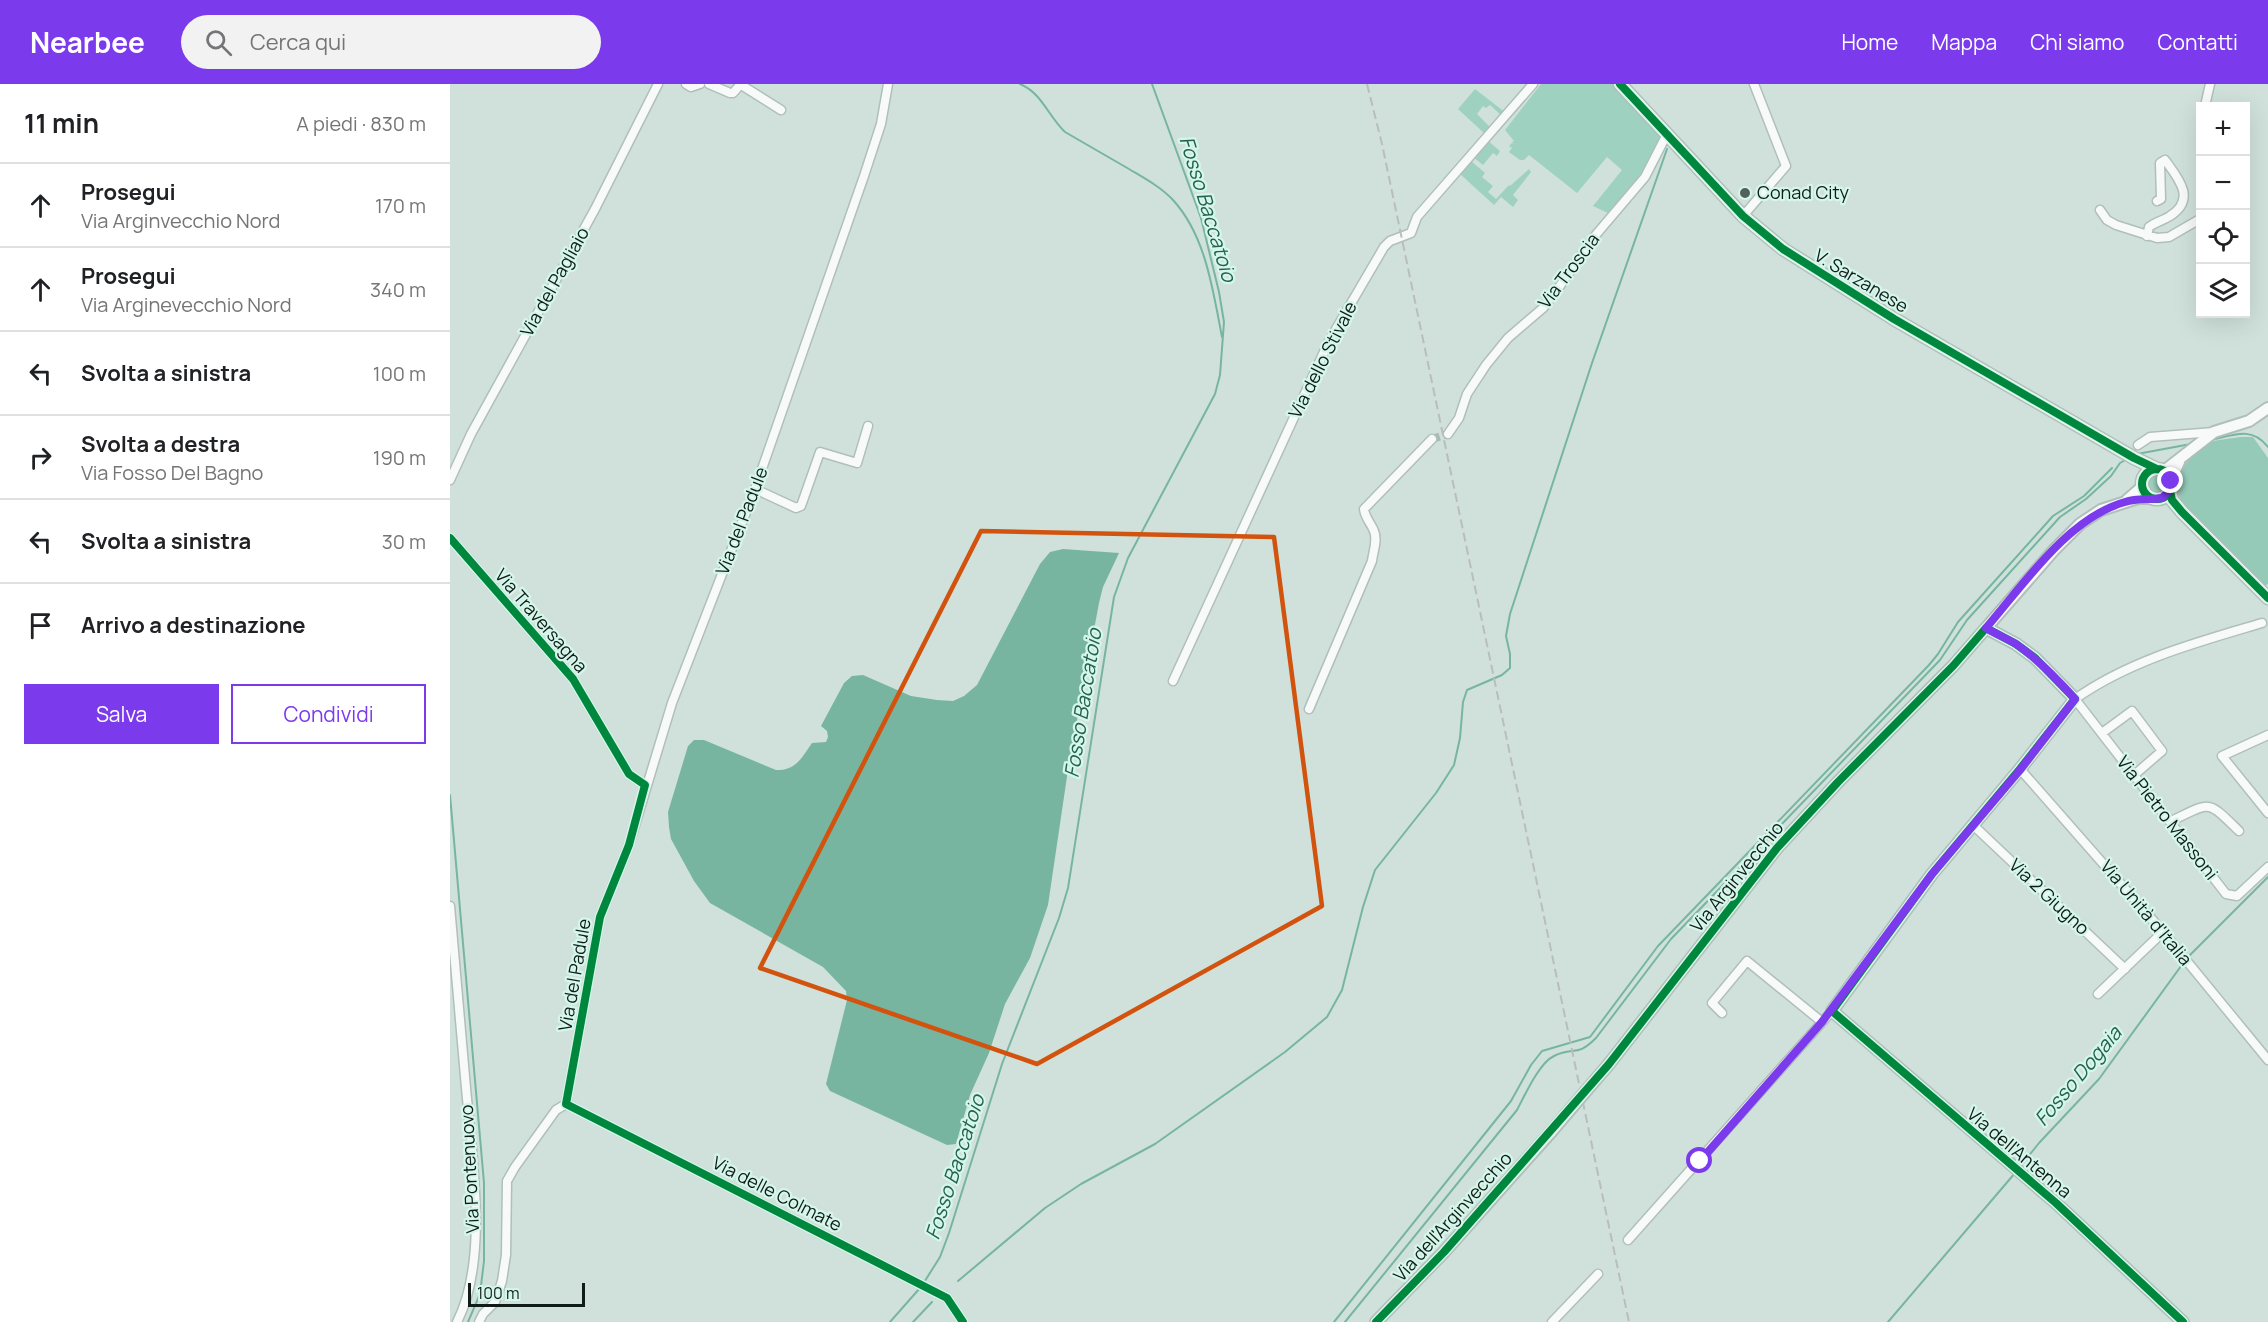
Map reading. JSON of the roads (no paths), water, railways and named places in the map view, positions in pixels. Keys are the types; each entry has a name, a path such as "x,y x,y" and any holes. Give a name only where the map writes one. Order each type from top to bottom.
{"main road":[{"name":"V. Sarzanese","path":"1620,84 1743,216 1802,262 1894,319 2129,455 2161,470"},
{"path":"2124,502 2142,483 2148,472 2161,470 2181,459 2210,435 2249,421 2268,408"},
{"path":"2129,455 2141,471 2146,494 2164,493 2268,598"},
{"path":"2164,493 2181,459"},
{"path":"2161,470 2170,477 2164,493"},
{"path":"2124,502 2164,493"},
{"name":"Via Arginvecchio","path":"1551,1132 1609,1064 1777,848 1838,782 1953,666 2054,550 2080,524 2102,510 2124,502"},
{"path":"1832,1011 1932,874 2020,770 2075,699 2034,658 2016,644 1986,628"},
{"name":"Via dell'Antenna","path":"1832,1011 2056,1203 2183,1322"},
{"name":"Via dell'Arginvecchio","path":"1376,1322 1444,1252 1551,1132"}],"street":[{"name":"Via del Pagliaio","path":"450,480 471,434 595,209 658,84"},
{"path":"686,84 692,87 700,84"},
{"path":"709,84 729,93 733,93 740,85 743,86 781,110"},
{"name":"Via del Padule","path":"566,1104 600,917 628,845 672,703 755,489 864,176 881,124 888,84"},
{"name":"Via dello Stivale","path":"1173,681 1329,341 1384,247 1390,241 1411,233 1417,217 1533,84"},
{"path":"1743,216 1786,166 1754,84"},
{"path":"2206,102 2210,84"},
{"name":"Via Troscia","path":"1448,434 1455,425 1467,394 1486,365 1508,338 1543,308 1594,237 1645,177 1667,134"},
{"path":"2147,236 2150,227 2179,209 2184,199 2181,182 2165,160 2160,163 2160,199 2157,201"},
{"path":"2100,210 2107,220 2116,225 2147,236 2169,237 2196,221"},
{"path":"755,489 796,508 801,506 820,452 857,463 868,426"},
{"path":"2138,445 2150,437 2210,435"},
{"path":"1310,709 1371,561 1376,541 1364,508 1432,439"},
{"name":"Via Traversagna","path":"450,538 573,679 629,774 645,785"},
{"path":"2075,699 2114,675 2173,651 2262,623"},
{"name":"Via Pietro Massoni","path":"2075,699 2226,894 2231,897 2237,896 2268,867"},
{"path":"2102,733 2132,711 2162,751 2133,776"},
{"path":"2268,735 2222,756 2268,813"},
{"name":"Via Unità d'Italia","path":"2020,770 2163,932 2268,1060"},
{"path":"2171,821 2207,806 2215,808 2239,831"},
{"name":"Via 2 Giugno","path":"1973,825 2124,969"},
{"name":"Via Pontenuovo","path":"450,906 474,1184 474,1259 470,1289 457,1322"},
{"path":"2098,994 2163,932"},
{"path":"1722,1013 1712,1004 1747,961 1822,1022"},
{"path":"1628,1240 1832,1011"},
{"path":"479,1322 483,1314 495,1302 502,1281 506,1255 507,1181 514,1167 556,1110 566,1104"},
{"name":"Via delle Colmate","path":"566,1104 947,1298 963,1322"},
{"path":"1552,1322 1598,1274"}],"waterway":[{"path":"1020,84 1034,93 1065,132 1146,179 1173,200 1184,214 1201,247 1222,337"},
{"name":"Fosso Baccatoio","path":"923,1284 940,1257 949,1233 1002,1064 1059,918 1068,888 1114,597 1128,558 1215,394 1220,375 1224,322 1219,292 1201,218 1152,84"},
{"path":"958,1281 1045,1208 1081,1184 1155,1144 1285,1052 1327,1017 1342,990 1375,870 1436,793 1454,765 1460,738 1463,702 1467,690 1502,675 1510,668 1506,636 1510,614 1592,363 1667,149"},
{"path":"2211,440 2235,434 2249,434 2262,440 2268,447"},
{"path":"2137,454 2191,444"},
{"path":"1345,1322 1517,1110 1543,1065 1561,1053 1584,1048 1596,1038 1671,939 1940,660 1967,620 2060,517 2086,499 2111,476 2120,463 2127,459"},
{"path":"1334,1322 1511,1101 1531,1065 1542,1051 1590,1037 1658,946 1929,665 1958,622 2053,516 2084,496 2112,468"},
{"path":"450,795 484,1183 484,1261 480,1294 468,1322"},
{"name":"Fosso Dogaia","path":"2187,958 2268,877"},
{"name":"Fosso Dogaia","path":"2019,1168 2039,1143 2099,1079 2184,962"},
{"name":"Fosso Dogaia","path":"1888,1322 2015,1173"},
{"name":"Fosso Baccatoio","path":"890,1322 920,1288"},
{"path":"913,1322 932,1302"}],"tunnel":[{"path":"1432,439 1448,434"}],"railway":[{"path":"1367,84 1382,144 1629,1322"}],"place":[{"name":"Conad City","path":"1745,193"}]}
